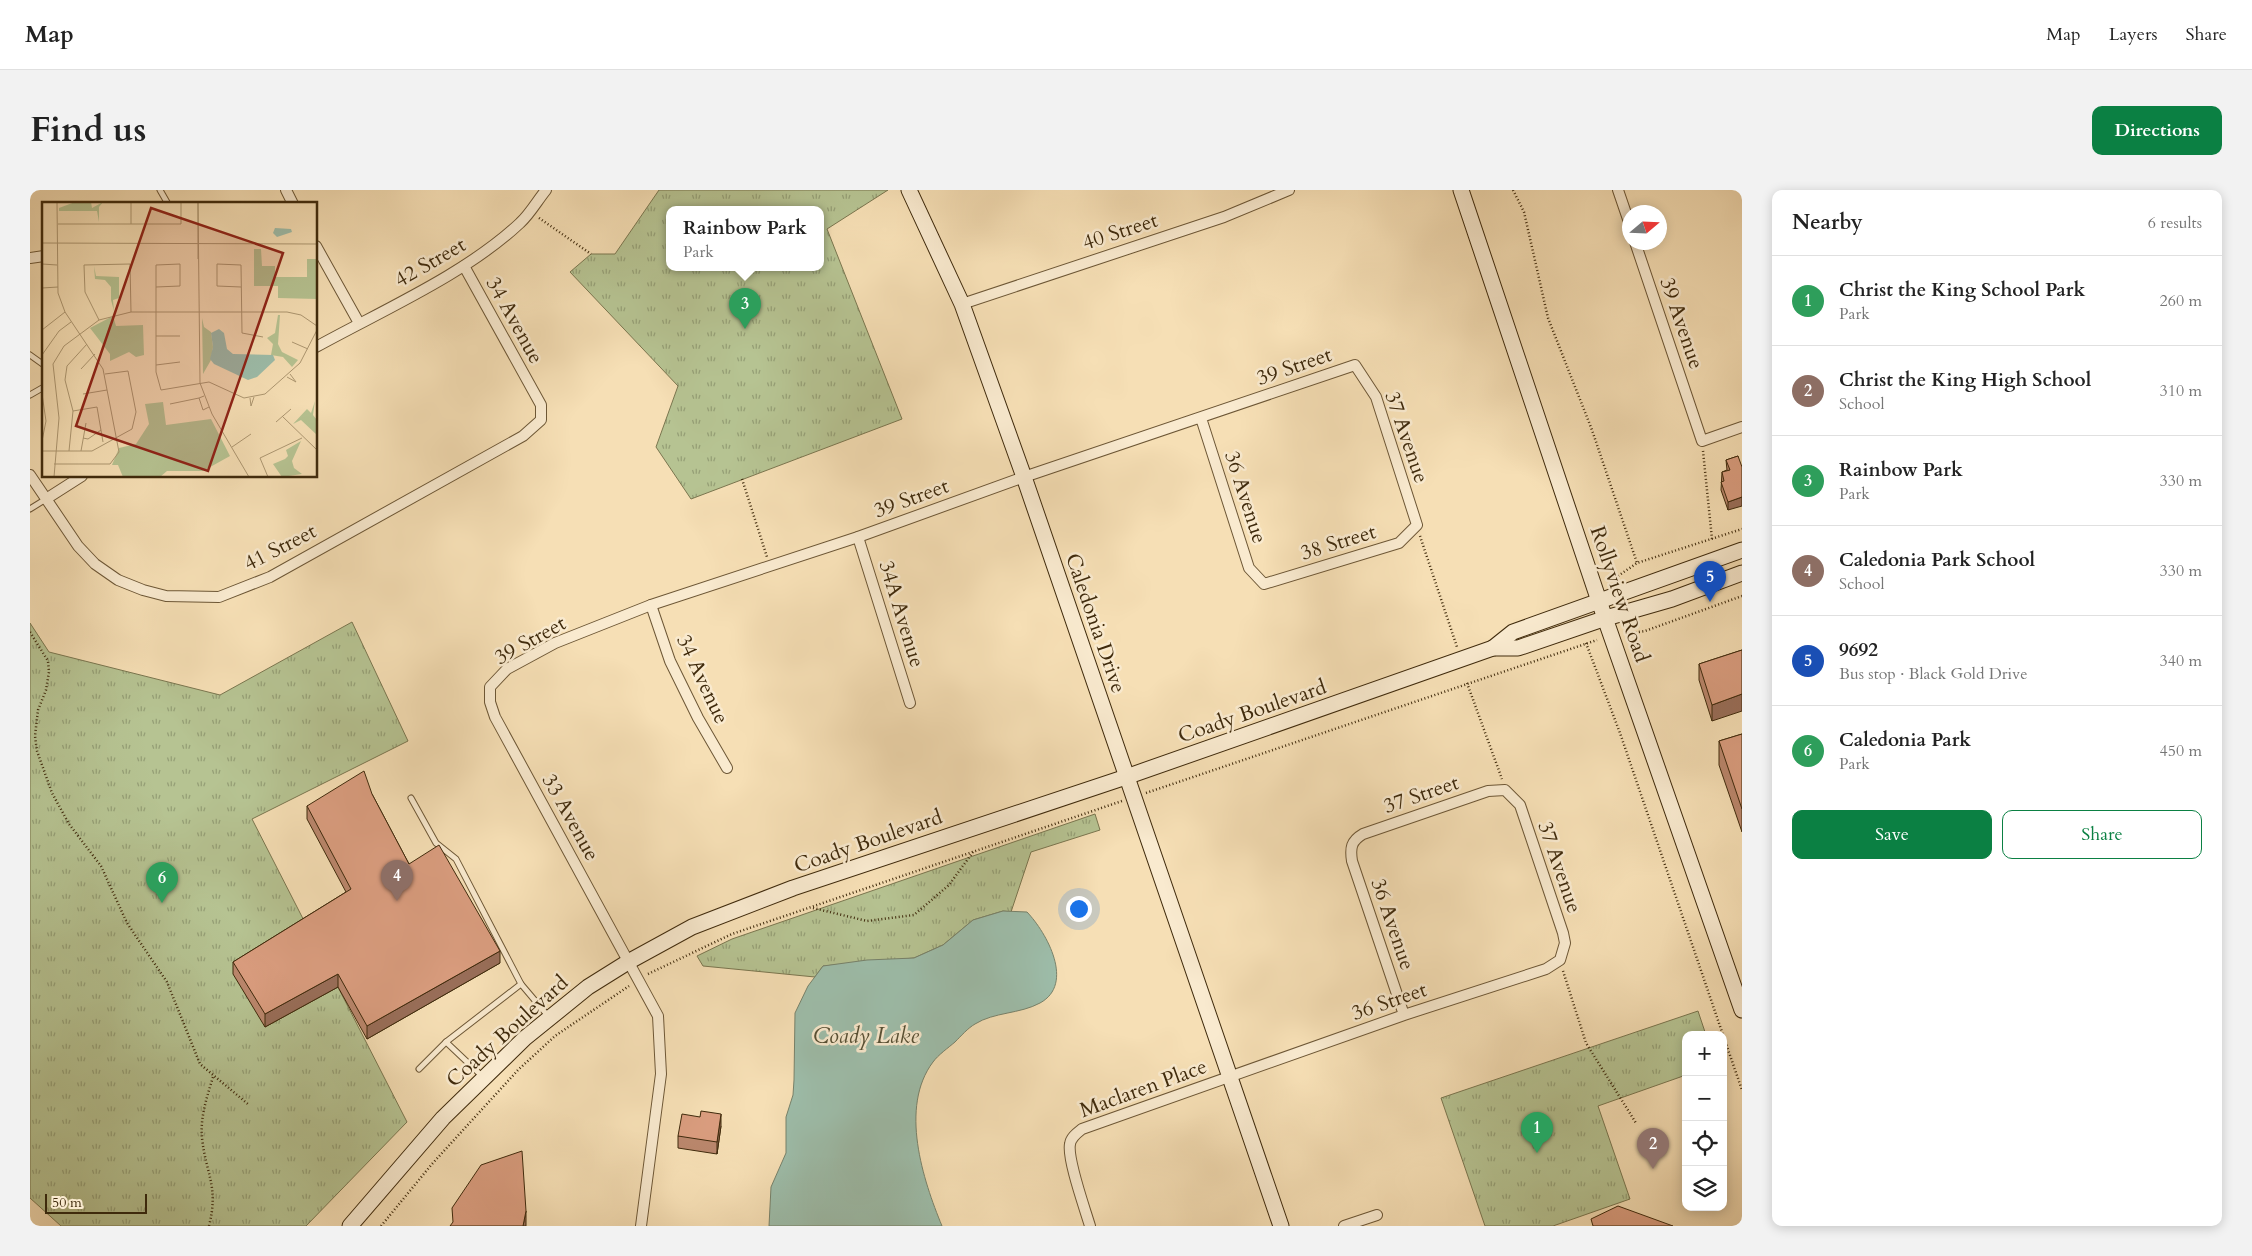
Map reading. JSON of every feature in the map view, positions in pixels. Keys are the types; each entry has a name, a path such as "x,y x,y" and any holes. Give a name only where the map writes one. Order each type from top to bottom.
{"main road":[{"name":"Caledonia Drive","path":"909,190 962,304 1024,477 1281,1226"},
{"name":"Rollyview Road","path":"1460,190 1611,636 1742,1010"},
{"name":"Coady Boulevard","path":"350,1226 443,1118 549,1017 588,987 628,962 692,927 747,905 1126,777 1461,660 1493,648 1513,632 1742,550"},
{"name":"Coady Boulevard","path":"1493,648 1518,648 1606,618 1672,600 1742,573"}],"street":[{"path":"286,190 292,202"},
{"name":"42 Street","path":"318,346 464,266 496,244 529,212 546,190"},
{"name":"40 Street","path":"962,304 1224,216 1289,190"},
{"path":"1618,190 1623,205"},
{"path":"318,250 359,323"},
{"name":"39 Avenue","path":"1638,250 1702,440"},
{"name":"34 Avenue","path":"464,266 541,405 541,420"},
{"name":"39 Street","path":"490,687 507,669 555,643 651,605 858,537 1024,477 1355,365"},
{"name":"37 Avenue","path":"1355,365 1376,397 1417,525"},
{"name":"36 Avenue","path":"1200,418 1249,568 1264,584"},
{"name":"41 Street","path":"30,475 78,546 95,564 118,580 143,590 166,596 219,597 270,577 523,436 541,420"},
{"path":"1702,440 1742,427"},
{"path":"46,499 79,478"},
{"name":"38 Street","path":"1264,584 1400,543 1417,525"},
{"name":"34A Avenue","path":"858,537 910,703"},
{"name":"34 Avenue","path":"651,605 670,661 698,718 727,768"},
{"name":"33 Avenue","path":"490,687 490,702 495,717 658,1016 661,1074 641,1226"},
{"name":"37 Avenue","path":"1506,790 1520,805 1563,933 1564,943 1560,960"},
{"name":"37 Street","path":"1352,843 1363,834 1488,791 1506,790"},
{"name":"36 Avenue","path":"1352,843 1350,851 1352,861 1404,1015"},
{"name":"36 Street","path":"1229,1076 1404,1015 1546,969 1560,960"},
{"name":"Maclaren Place","path":"1090,1226 1071,1157 1070,1145 1074,1136 1082,1129 1229,1076"},
{"path":"1344,1226 1377,1215"}],"lane":[{"path":"160,190 167,202"},
{"path":"30,355 42,364"},
{"path":"30,395 42,388"},
{"path":"30,509 46,499"},
{"path":"411,798 436,843 456,859 522,984 549,1017"},
{"path":"419,1069 446,1042 522,984"},
{"path":"446,1042 483,1078"}],"path":[{"path":"1514,190 1524,212 1548,318 1592,430 1637,562"},
{"path":"529,212 591,254"},
{"path":"1702,440 1712,539"},
{"path":"742,480 770,566"},
{"path":"1417,525 1461,660"},
{"path":"1618,575 1637,562 1742,529"},
{"path":"381,1226 432,1164 518,1070 555,1036 638,979 732,934 1586,643 1611,636 1645,631 1742,596"},
{"path":"30,632 48,661 49,672 46,690 38,710 35,736 37,751 52,793 69,824 101,866 127,923 161,971 179,1009 194,1053 200,1064 213,1077 249,1105"},
{"path":"1586,643 1620,733 1722,1031"},
{"path":"1467,683 1506,790"},
{"path":"812,908 867,920 914,915 948,885 973,852"},
{"path":"1560,960 1586,1043 1636,1123"},
{"path":"1727,1047 1742,1090"},
{"path":"209,1226 214,1189 202,1128 205,1104 213,1077"}],"green space":[{"path":"659,190 888,190 827,229 902,419 691,499 656,447 678,386 570,272 591,254 615,254"},
{"path":"352,622 408,741 252,819 407,1122 306,1226 61,1226 30,1198 30,623 49,652 220,695"},
{"path":"1095,814 1100,830 1031,852 1011,912 1003,911 973,920 943,945 914,958 823,966 815,977 703,966 697,956 732,939"},
{"path":"1698,1011 1705,1031 1682,1031 1682,1076 1598,1106 1630,1199 1553,1226 1485,1226 1441,1098"}],"water":[{"name":"Coady Lake","path":"1003,911 1027,912 1035,921 1054,958 1057,971 1056,984 1050,994 1032,1007 990,1017 972,1026 935,1059 923,1080 917,1100 918,1144 928,1187 942,1226 769,1226 771,1187 786,1153 786,1117 793,1095 794,1080 795,1013 808,986 823,966 867,960 914,958 943,945 973,920"}],"building":[{"path":"1738,456 1742,467 1742,497 1728,502 1721,482 1724,481 1722,472 1730,470 1726,460"},
{"path":"1742,650 1742,694 1712,705 1699,664"},
{"path":"1742,734 1742,809 1719,741"},
{"path":"364,771 372,794 409,864 439,845 500,951 367,1026 338,974 265,1014 233,962 351,889 307,806"},
{"path":"701,1111 721,1114 717,1142 678,1136 682,1114 700,1117"},
{"path":"522,1151 526,1211 523,1226 450,1226 453,1222 452,1208 481,1165"},
{"path":"1618,1206 1673,1226 1593,1226 1591,1219"}],"place":[{"name":"Rainbow Park","path":"745,329"},
{"name":"9692","path":"1710,602"},
{"name":"Caledonia Park School","path":"397,901"},
{"name":"Caledonia Park","path":"162,903"},
{"name":"Christ the King School Park","path":"1537,1153"},
{"name":"Christ the King High School","path":"1653,1169"}]}
